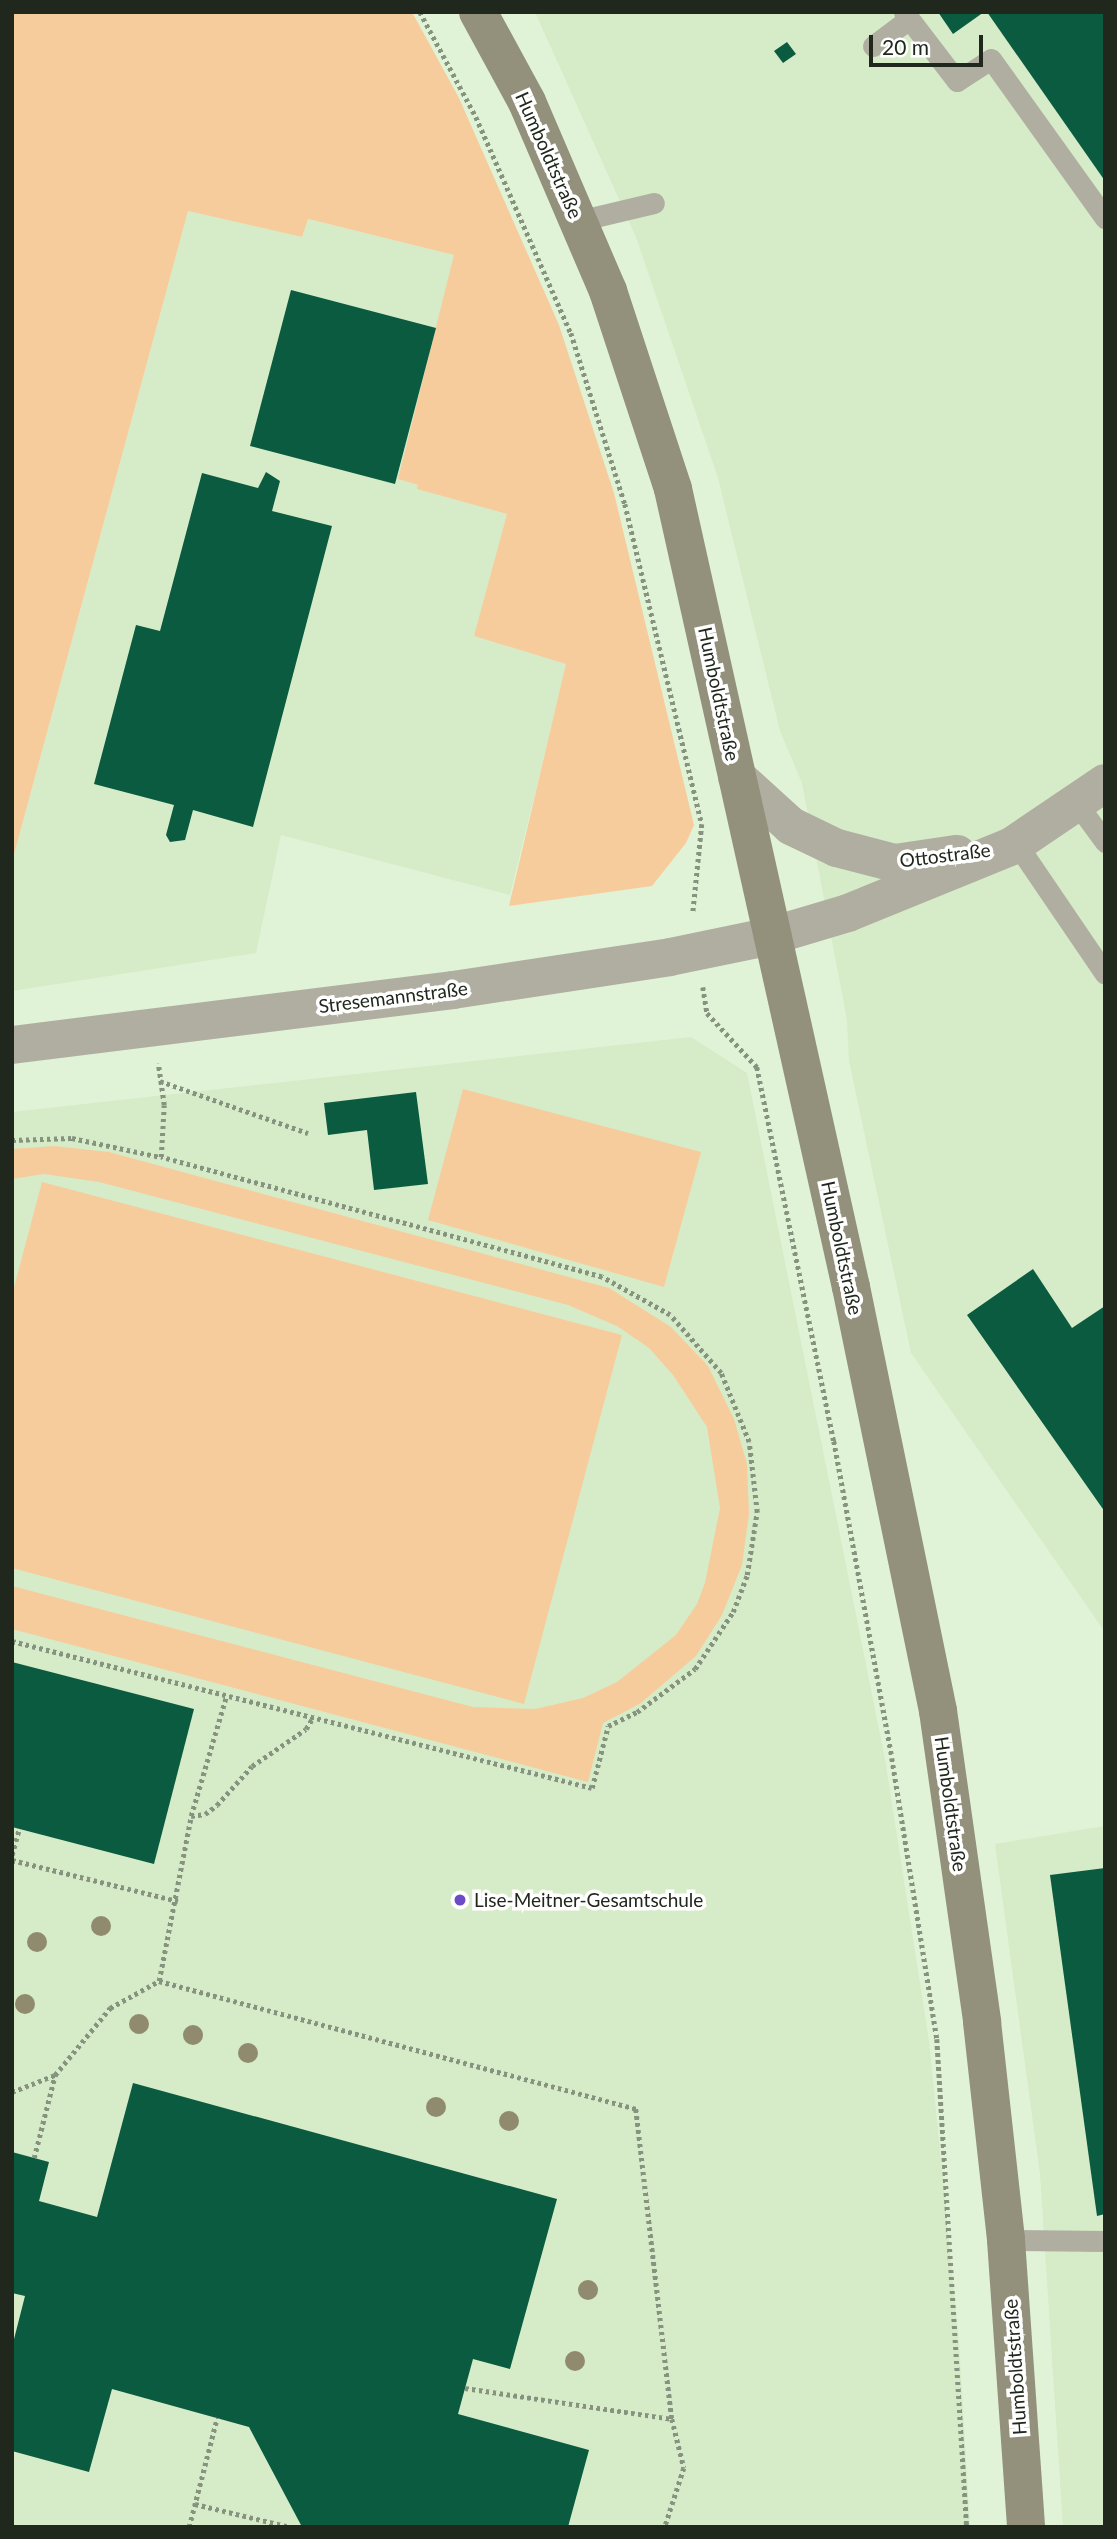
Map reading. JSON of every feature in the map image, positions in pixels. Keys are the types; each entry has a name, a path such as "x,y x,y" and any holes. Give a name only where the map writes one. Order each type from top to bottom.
{"street":[{"name":"Humboldtstraße","path":"478,12 527,103 608,291 673,489 851,1287 938,1711 982,2022 1006,2240 1026,2527"},
{"name":"Ottostraße","path":"737,777 791,826 837,848 895,863 1014,845"},
{"name":"Ottostraße","path":"771,936 848,913 1014,845 1090,792"},
{"name":"Stresemannstraße","path":"12,1045 453,990 698,952 771,936"}],"lane":[{"path":"873,46 906,15 957,81 991,59 1105,218"},
{"path":"578,221 654,203"},
{"path":"1090,792 1105,842"},
{"path":"1014,845 1105,974"},
{"path":"1006,2240 1105,2241"}],"path":[{"path":"420,12 476,117 571,333 625,504 702,824 692,903 707,1013 757,1066 834,1441 892,1758 937,2039 967,2527"},
{"path":"155,1027 164,1105 161,1157"},
{"path":"160,1081 308,1133"},
{"path":"12,1140 72,1139 161,1157 626,1287 670,1315 698,1343 721,1373 749,1442 757,1480 757,1522 747,1575 733,1612 695,1669 637,1712 608,1726 592,1788 12,1641"},
{"path":"159,1980 178,1901 191,1816 226,1697"},
{"path":"191,1816 211,1810 252,1766 306,1729 312,1719"},
{"path":"19,1829 12,1857 178,1901"},
{"path":"34,2158 55,2075 110,2008 159,1980 636,2109 672,2419 684,2468 665,2527"},
{"path":"12,2092 55,2075"},
{"path":"465,2388 672,2419"},
{"path":"189,2527 217,2418"},
{"path":"195,2504 290,2527"}],"shaded area":[{"path":"12,12 412,12 459,98 559,325 614,493 694,825 686,843 652,886 509,906 566,664 474,636 507,514 417,489 418,485 398,479 454,255 308,219 302,237 188,211 12,862"},
{"path":"535,12 1105,12 1105,1632 911,1353 849,1061 847,1020 802,783 780,731 718,478 636,237"},
{"path":"188,211 302,237 307,219 455,255 398,479 418,485 418,489 507,514 475,636 567,664 510,895 281,835 256,953 12,991 12,862"},
{"name":"Lise-Meitner-Gesamtschule","path":"691,1037 747,1073 885,1759 929,2041 959,2342 970,2527 12,2527 12,1112"},
{"path":"463,1089 701,1152 664,1287 428,1220"},
{"path":"54,1146 109,1152 609,1288 671,1327 708,1366 734,1419 747,1464 749,1514 742,1565 722,1615 696,1656 641,1703 603,1723 588,1782 12,1629 12,1586 473,1707 535,1709 583,1698 617,1682 676,1635 697,1604 705,1583 720,1508 707,1427 673,1375 649,1348 617,1326 568,1305 99,1182 44,1174 12,1179 12,1149"},
{"path":"42,1182 622,1335 524,1704 12,1568 12,1295"},
{"path":"1105,1826 1105,2527 1063,2527 1040,2174 995,1844"}],"building":[{"path":"938,12 984,12 953,34"},
{"path":"987,12 1105,12 1105,181"},
{"path":"787,42 796,54 783,63 774,51"},
{"path":"291,290 436,328 395,484 250,446"},
{"path":"266,472 280,481 272,511 332,526 253,827 193,810 185,840 170,842 166,835 174,805 94,784 136,625 160,631 202,473 258,488"},
{"path":"416,1092 428,1184 374,1190 367,1130 328,1135 324,1103"},
{"path":"1033,1269 1072,1328 1105,1306 1105,1512 967,1315"},
{"path":"12,1662 194,1709 154,1864 12,1827"},
{"path":"1105,1868 1105,2214 1097,2216 1050,1875"},
{"path":"133,2083 557,2199 510,2369 473,2359 458,2414 589,2450 568,2527 302,2527 249,2427 112,2389 89,2472 12,2451 12,2347 25,2296 12,2293 12,2152 49,2162 39,2201 97,2217"}],"place":[{"name":"Lise-Meitner-Gesamtschule","path":"460,1900"}]}
